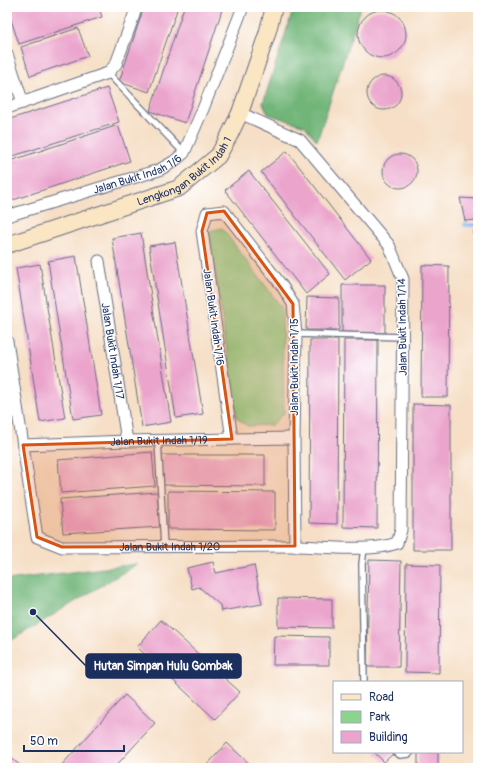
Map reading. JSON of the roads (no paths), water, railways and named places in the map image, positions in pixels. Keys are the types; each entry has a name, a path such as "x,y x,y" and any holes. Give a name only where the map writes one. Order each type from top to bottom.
{"street":[{"path":"7,108 108,73 116,64 136,7"},
{"name":"Jalan Bukit Indah 1/6","path":"7,216 159,170 173,162 184,153 243,7"},
{"name":"Lengkongan Bukit Indah 1","path":"7,246 179,188 218,156 240,113 267,34 274,7"},
{"path":"7,54 23,103"},
{"name":"Jalan Bukit Indah 1/14","path":"240,113 300,140 389,245 404,279 401,530 397,543"},
{"name":"Jalan Bukit Indah 1/15","path":"224,211 282,286 293,304 296,334 294,438 295,546"},
{"name":"Jalan Bukit Indah 1/16","path":"224,211 207,213 202,231 232,439"},
{"name":"Jalan Bukit Indah 1/17","path":"99,261 127,441"},
{"path":"7,341 23,445"},
{"name":"Jalan Bukit Indah 1/19","path":"23,445 127,441 294,438"},
{"name":"Jalan Bukit Indah 1/20","path":"23,445 37,537 62,548 295,546 385,548 397,543"}],"lane":[{"path":"108,73 184,153"},
{"path":"296,334 404,337"},
{"path":"158,441 164,547"},
{"path":"364,548 362,564 364,681"},
{"path":"397,753 400,755 410,753"}],"waterway":[{"path":"465,225 478,225"}],"place":[{"name":"Hutan Simpan Hulu Gombak","path":"33,612"}]}
